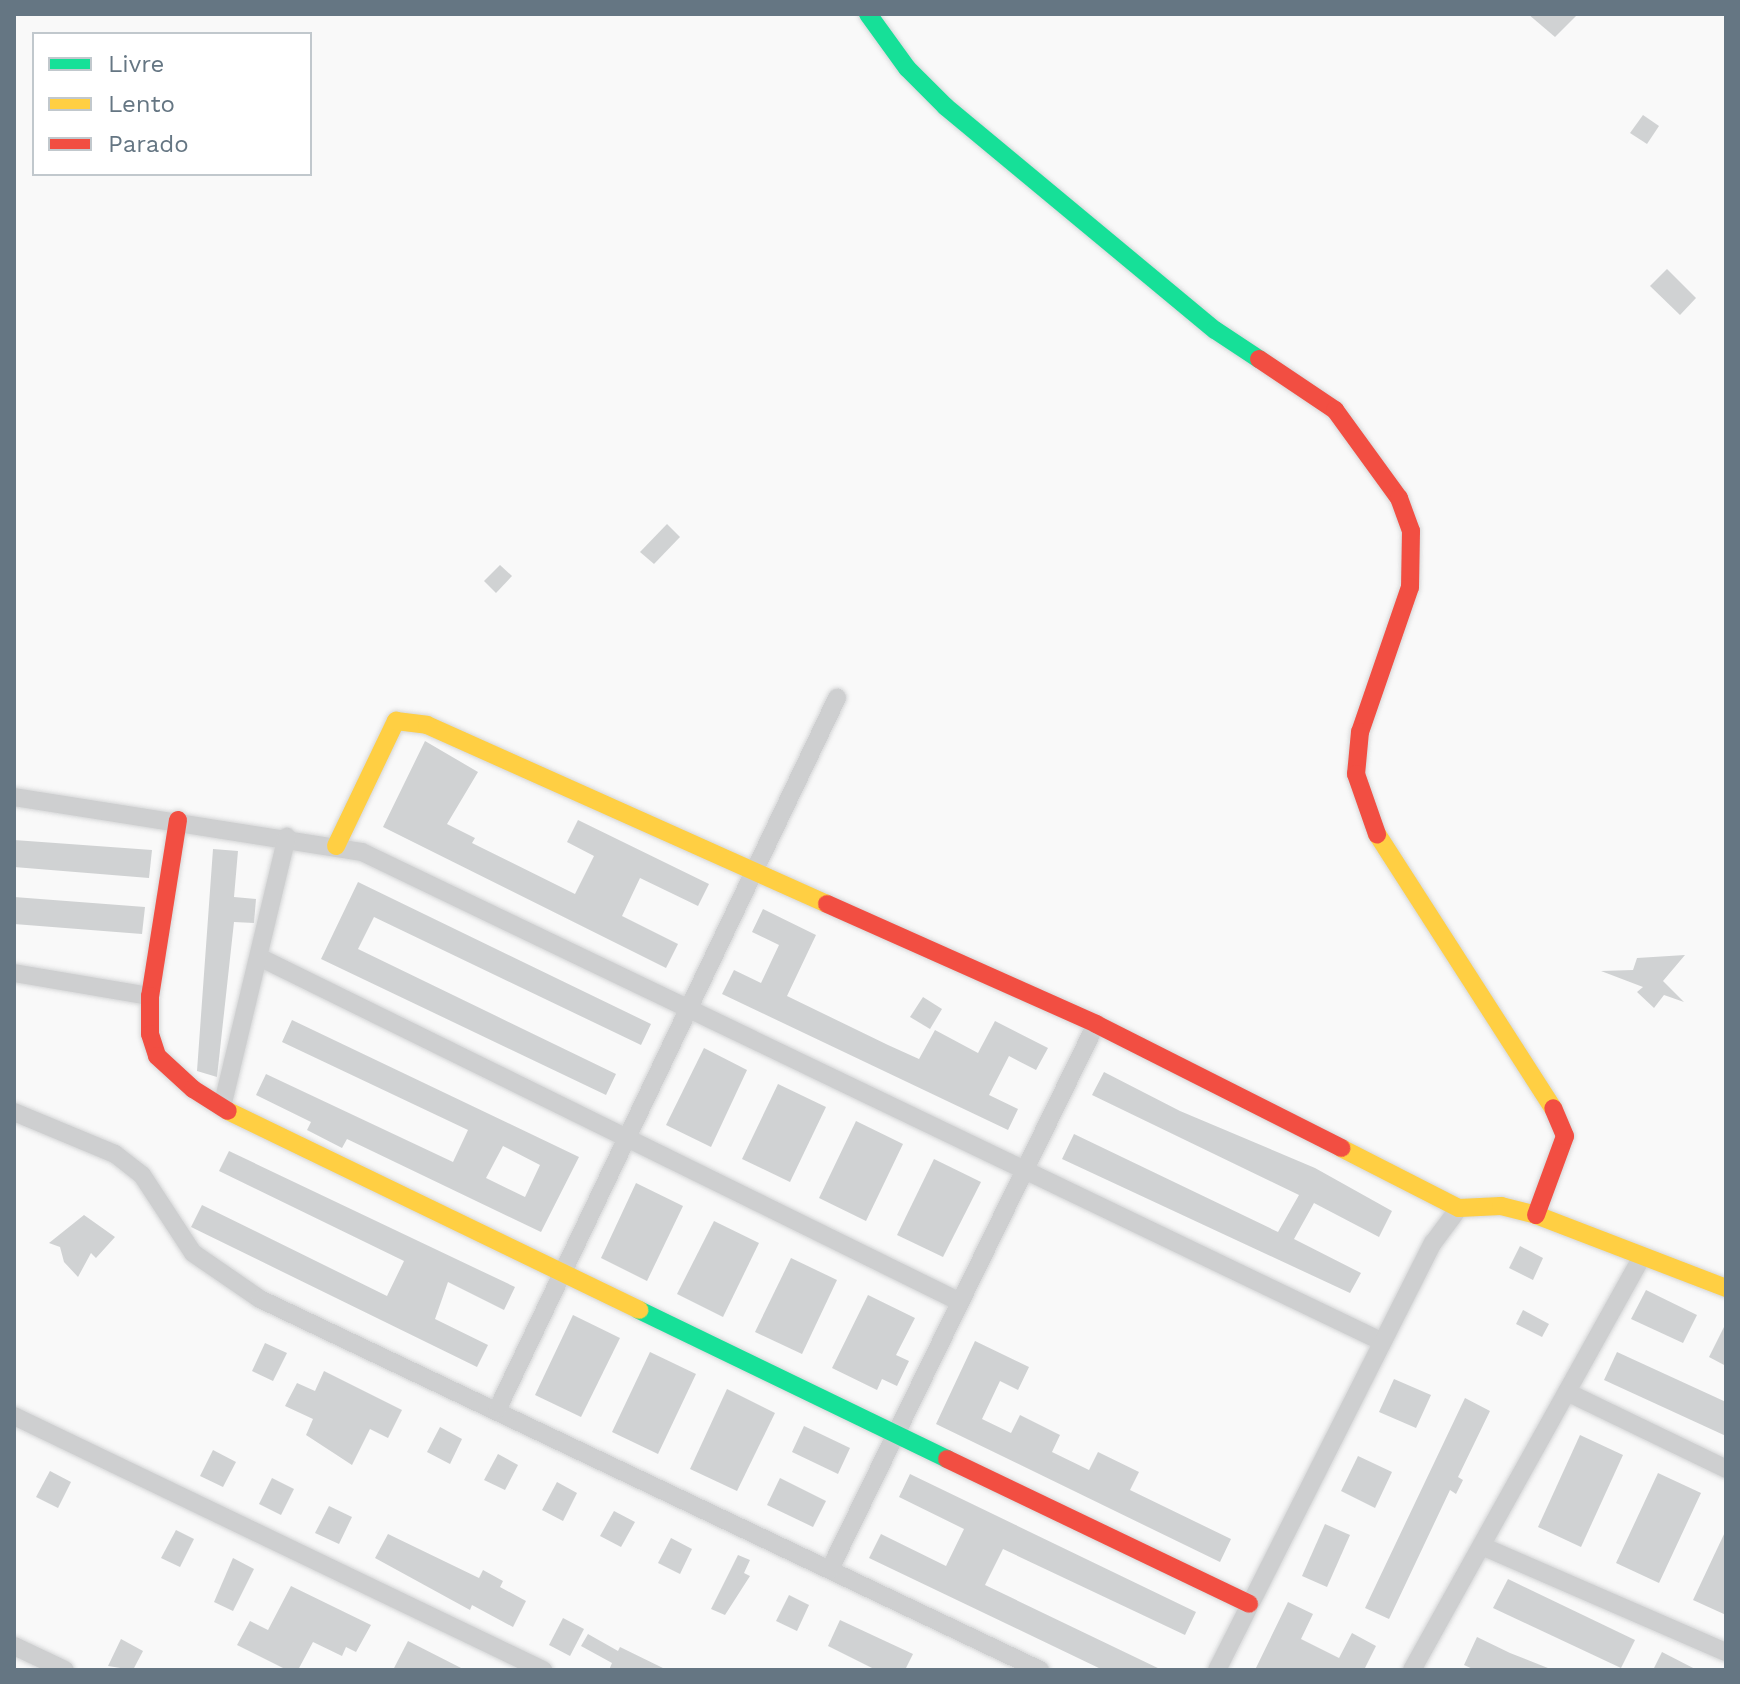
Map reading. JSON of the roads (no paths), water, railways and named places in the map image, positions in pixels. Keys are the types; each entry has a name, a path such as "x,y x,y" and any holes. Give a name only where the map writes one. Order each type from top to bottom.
{"street":[{"path":"868,14 907,68 946,107 1215,330 1335,410 1399,498 1411,531 1410,587 1360,732 1356,774 1381,844 1558,1115 1565,1136 1561,1157 1536,1215"},
{"path":"498,1408 837,698"},
{"path":"336,846 386,733 396,721 411,720 465,739 1096,1024 1459,1208 1501,1206 1536,1215 1726,1288"},
{"path":"14,797 287,837 362,852 690,1006 1383,1342"},
{"path":"178,820 150,996 150,1034 157,1056 222,1107 1249,1604"},
{"path":"222,1107 261,958 287,837"},
{"path":"261,958 960,1302"},
{"path":"14,973 150,996"},
{"path":"830,1569 1096,1024"},
{"path":"14,1112 124,1161 142,1175 193,1253 260,1299 498,1408 1040,1670"},
{"path":"1217,1670 1433,1243 1459,1208"},
{"path":"1412,1670 1642,1257"},
{"path":"1567,1392 1726,1469"},
{"path":"14,1416 543,1670"},
{"path":"1482,1546 1726,1652"},
{"path":"14,1646 65,1670"}]}
